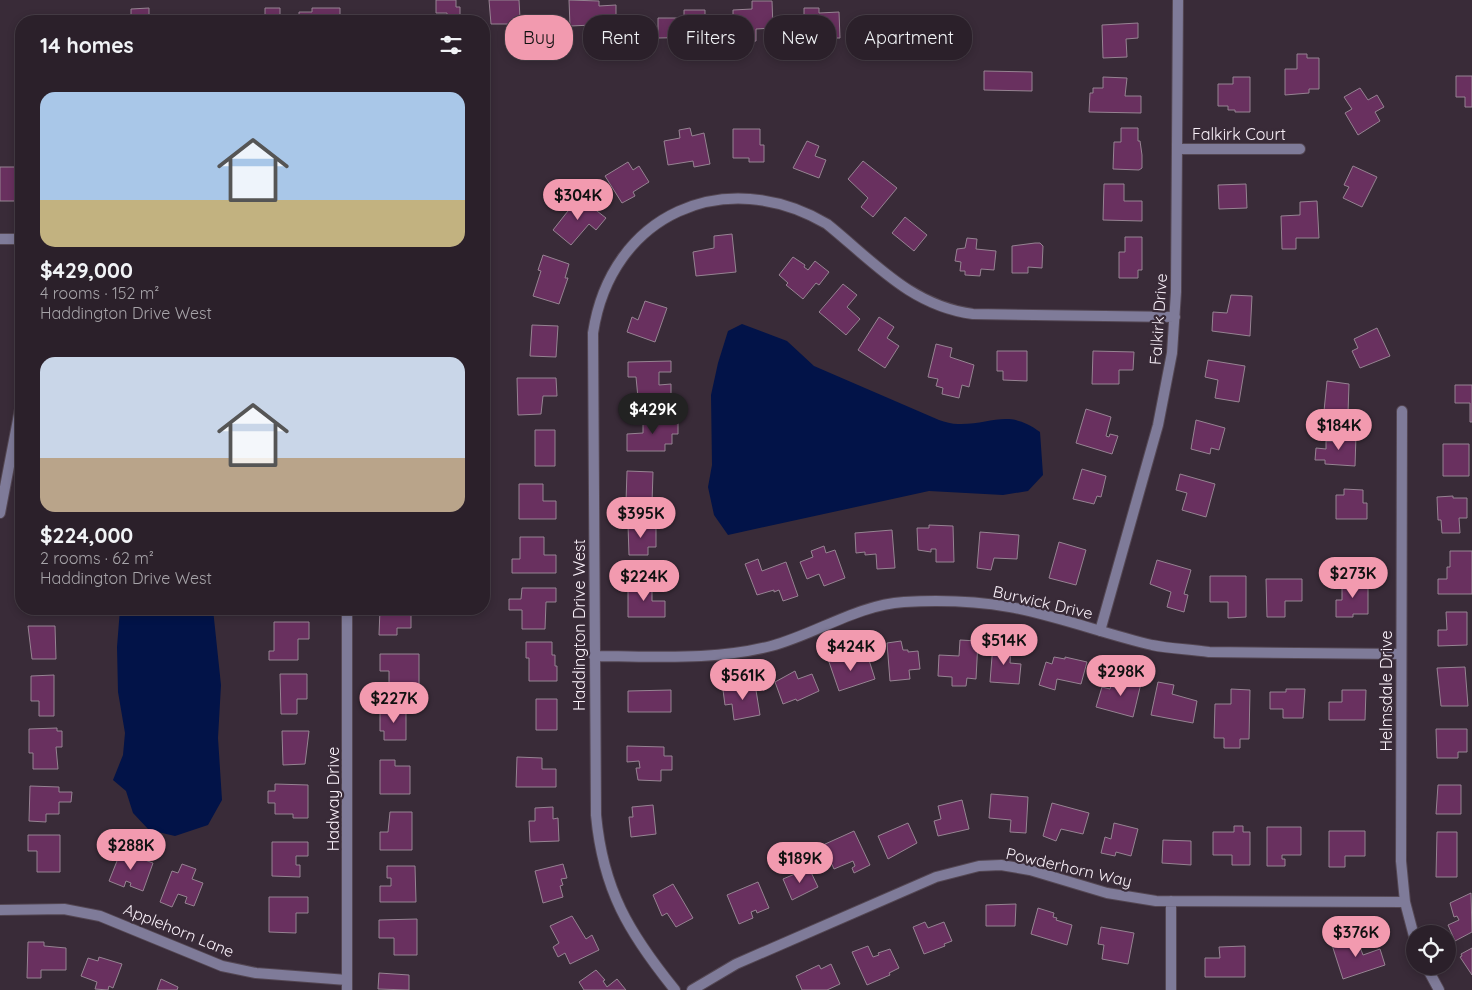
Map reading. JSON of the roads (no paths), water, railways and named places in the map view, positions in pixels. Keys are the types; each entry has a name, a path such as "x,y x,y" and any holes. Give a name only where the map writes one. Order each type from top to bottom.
{"street":[{"name":"Falkirk Drive","path":"1100,631 1160,417 1168,382 1175,317 1178,0"},
{"name":"Falkirk Court","path":"1178,149 1300,149"},
{"name":"Haddington Drive West","path":"675,990 651,961 628,925 615,899 602,858 596,815 593,333 599,304 607,284 630,248 664,219 691,207 732,198 754,198 782,203 815,217 827,224 910,293 930,304 951,311 973,314 1175,317"},
{"path":"0,238 15,239"},
{"name":"Helmsdale Drive","path":"1402,411 1401,861 1405,902 1411,925"},
{"path":"0,513 15,435"},
{"name":"Burwick Drive","path":"594,656 714,656 742,653 777,644 867,610 919,601 982,603 1010,607 1151,644 1209,652 1401,654"},
{"name":"Hadway Drive","path":"347,615 347,985"},
{"name":"Powderhorn Way","path":"692,990 736,964 936,877 964,868 1001,865 1030,870 1107,893 1142,899 1171,901 1405,902"},
{"path":"1171,901 1171,990"},
{"name":"Applehorn Lane","path":"0,910 64,909 100,916 222,966 256,973 347,985"},
{"path":"1431,975 1439,990"}]}
